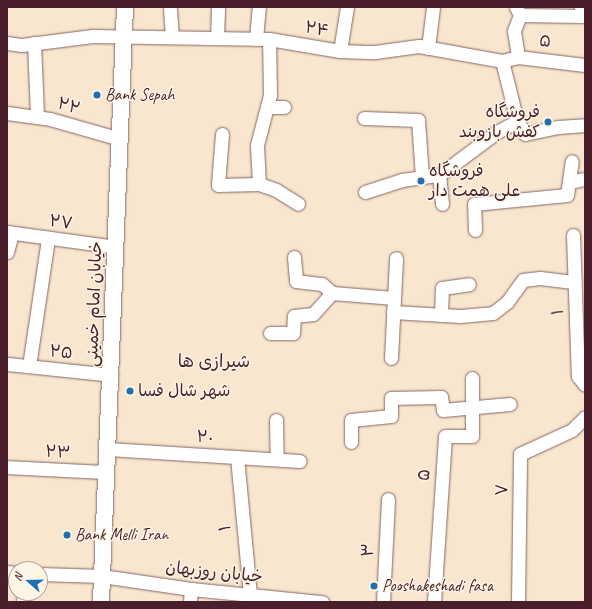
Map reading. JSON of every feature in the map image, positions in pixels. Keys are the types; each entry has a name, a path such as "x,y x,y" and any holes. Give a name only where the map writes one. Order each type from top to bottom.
{"main road":[{"name":"خیابان امام خمینی","path":"101,602 125,7"}],"street":[{"path":"217,38 218,7"},
{"path":"256,39 260,7"},
{"path":"340,51 347,7"},
{"path":"428,48 433,7"},
{"path":"518,57 514,31 518,11 582,16 581,7"},
{"path":"170,10 172,37"},
{"name":"۲۴","path":"7,42 34,43 92,36 269,39 340,51 375,52 419,46 502,61"},
{"path":"259,184 257,145 270,95 269,39"},
{"path":"34,43 37,116"},
{"name":"۵","path":"502,61 518,57 585,65"},
{"path":"502,61 517,121 525,134 558,127 585,125"},
{"path":"267,107 284,107"},
{"name":"۲۲","path":"7,114 37,116 120,139"},
{"path":"364,118 418,120 422,177"},
{"path":"365,192 402,180 439,175 497,132 517,121"},
{"path":"222,134 218,185 259,184 276,190 298,204"},
{"path":"474,230 474,204 567,195 572,161"},
{"path":"439,175 442,204"},
{"path":"569,182 585,179"},
{"path":"7,252 15,233"},
{"name":"۲۷","path":"15,233 48,239 116,247"},
{"name":"۱","path":"573,235 579,252 575,282 578,376 585,385"},
{"path":"29,366 48,239"},
{"path":"294,257 296,281 322,284 332,293 394,298"},
{"path":"391,358 396,258"},
{"path":"393,312 441,315 493,313 507,302 523,280 540,278 575,282"},
{"path":"441,315 442,288 469,284"},
{"path":"270,333 293,333 294,316 313,314 332,293"},
{"name":"۲۵","path":"7,364 111,375"},
{"name":"۵","path":"434,602 445,436 472,436 472,378"},
{"path":"351,442 351,420 391,416 391,398 441,397 443,410 510,404"},
{"name":"۷","path":"518,602 520,454 572,430 585,417"},
{"path":"276,420 277,459"},
{"name":"۲۰","path":"108,449 300,461"},
{"name":"۱","path":"236,457 250,595"},
{"name":"۲۳","path":"7,467 107,472"},
{"name":"۳","path":"383,602 388,499"},
{"name":"خیابان روزبهان","path":"48,574 102,576 191,589 322,602"},
{"path":"190,602 191,589"}],"place":[{"name":"Bank Sepah","path":"97,95"},
{"name":"فروشگاه کفش بازوبند","path":"548,122"},
{"name":"فروشگاه علی همت دار","path":"421,181"},
{"name":"شهر شال فسا","path":"130,391"},
{"name":"Bank Melli Iran","path":"67,535"},
{"name":"Pooshakeshadi fasa","path":"374,586"}],"district":[{"name":"شیرازی ها","path":"214,361"}]}
